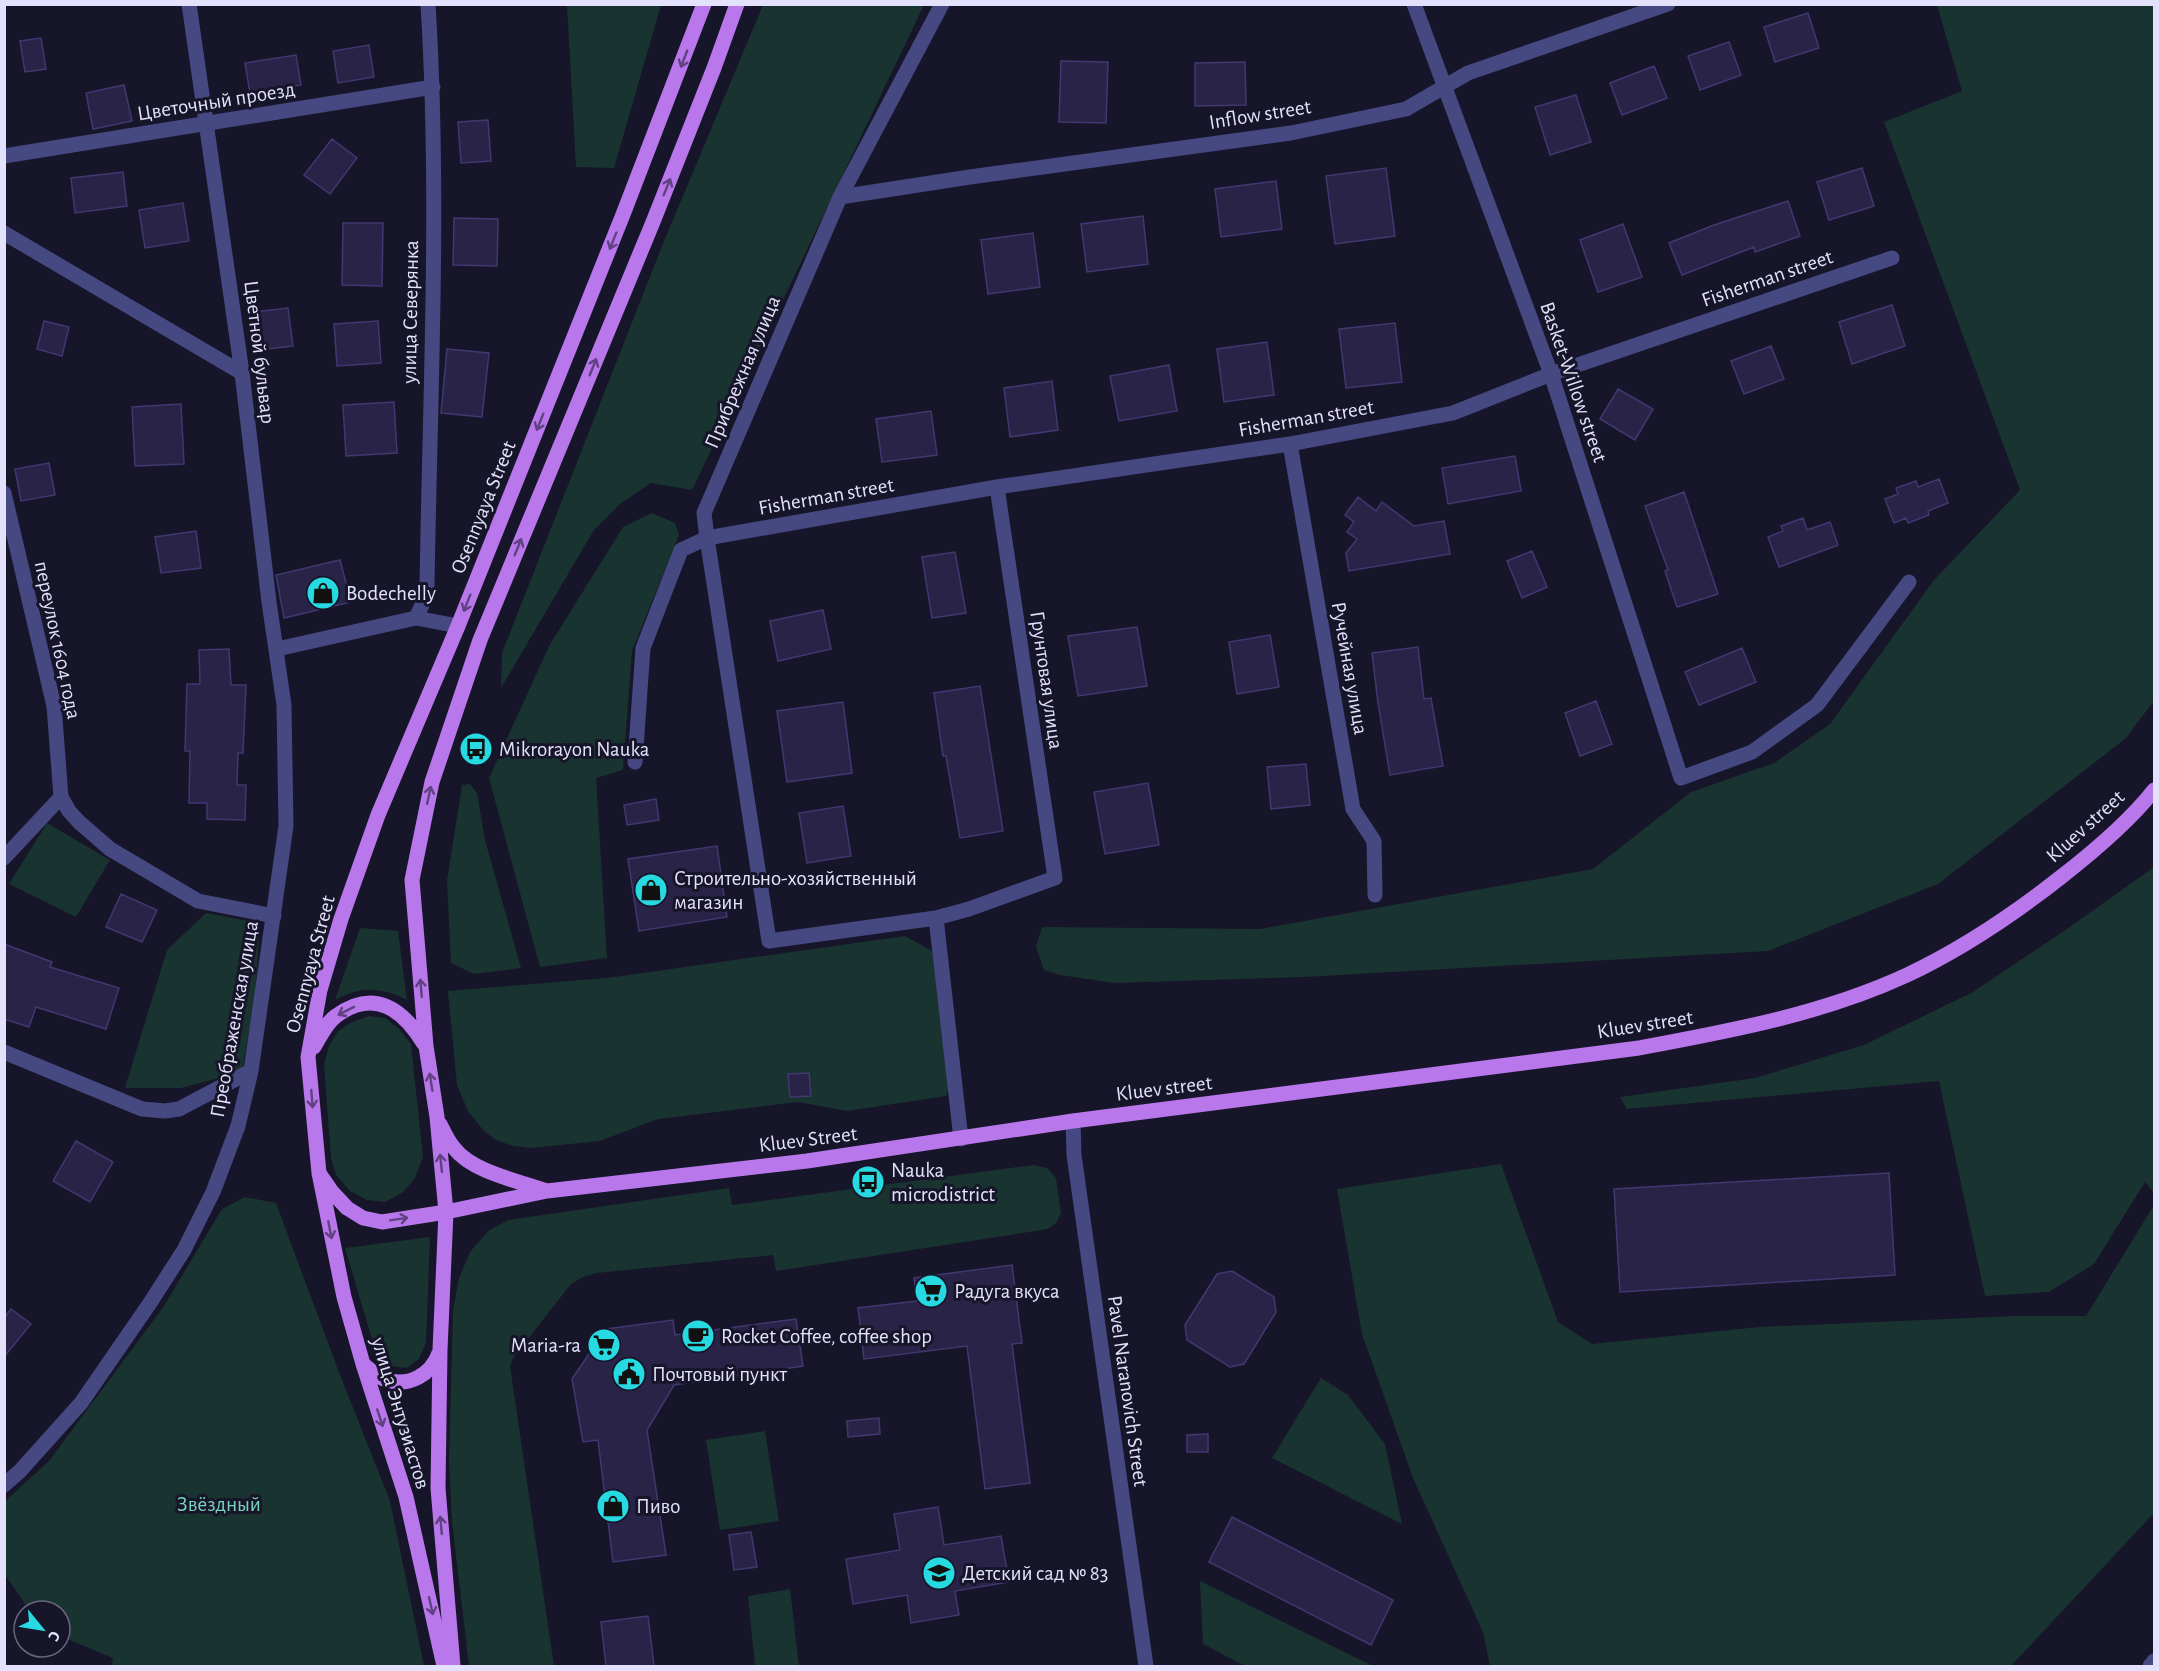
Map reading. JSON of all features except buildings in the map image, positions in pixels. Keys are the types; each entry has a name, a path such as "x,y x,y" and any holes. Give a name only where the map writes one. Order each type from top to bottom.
{"main road":[{"name":"Osennyaya Street","path":"319,1173 308,1057 320,990 341,919 378,815 458,626 624,212 704,4"},
{"path":"446,1212 426,1046 412,880 432,782 480,640 653,222 737,4"},
{"name":"Kluev street","path":"1073,1121 1639,1048 1779,1020 1907,975 1963,945 2028,903 2091,853 2154,790"},
{"path":"308,1057 334,1017 353,1007 370,1002 400,1012 414,1026 426,1046"},
{"name":"Kluev Street","path":"436,1117 454,1149 467,1161 480,1168 547,1191"},
{"name":"Kluev Street","path":"319,1173 347,1208 363,1218 382,1222 446,1212 547,1191 807,1161 1073,1121"},
{"name":"улица Энтузиастов","path":"319,1173 344,1297 406,1497 444,1666"},
{"name":"улица Энтузиастов","path":"446,1212 440,1350 438,1488 453,1666"},
{"path":"363,1364 386,1380 407,1383 424,1374 435,1364 440,1350"}],"street":[{"name":"Цветной бульвар","path":"189,4 242,373 269,602 284,705"},
{"name":"улица Северянка","path":"416,618 422,605 426,586 433,236 433,87 428,4"},
{"name":"Прибрежная улица","path":"936,918 769,941 704,513 840,198 942,4"},
{"name":"Basket-Willow street","path":"1414,4 1551,374 1682,778 1752,752 1817,705 1909,582"},
{"name":"Inflow street","path":"840,198 970,177 1291,132 1406,109 1468,73 1668,4"},
{"name":"Цветочный проезд","path":"4,156 433,87"},
{"path":"4,233 242,373"},
{"name":"Fisherman street","path":"707,538 997,487 1290,444 1453,413 1551,374 1892,258"},
{"name":"Ручейная улица","path":"1290,444 1353,809 1374,841 1374,895"},
{"name":"Грунтовая улица","path":"936,918 969,909 1055,878 997,487"},
{"name":"переулок 1604 года","path":"5,499 54,706 61,797"},
{"path":"635,762 643,648 681,550 707,538"},
{"path":"277,649 416,618 458,626"},
{"name":"Преображенская улица","path":"4,1485 20,1471 81,1403 150,1304 184,1250 213,1192 238,1126 251,1071 286,826 284,705"},
{"path":"4,858 61,797 79,822 110,849 198,901 274,916"},
{"path":"936,918 961,1139"},
{"path":"4,1052 142,1109 165,1111 179,1109 251,1071"},
{"name":"Pavel Naranovich Street","path":"1073,1121 1074,1155 1080,1200 1146,1666"},
{"path":"2150,1666 2154,1661"}],"green space":[{"path":"567,5 661,5 614,168 576,167"},
{"path":"763,5 924,5 692,490 651,483 620,504 594,530 501,688 502,653 662,246"},
{"path":"1937,5 2154,5 2154,701 2125,739 1938,884 1768,951 1304,977 1115,983 1060,975 1044,970 1036,947 1042,927 1260,929 1593,869 1691,792 1774,763 1830,724 1934,580 2020,490 1884,122 1962,91"},
{"path":"652,513 675,523 679,535 632,651 623,770 596,778 607,958 540,967 489,778 549,646 623,527"},
{"path":"470,784 477,793 485,840 521,968 474,974 451,963 447,881 462,785"},
{"path":"47,823 110,860 76,917 9,884"},
{"path":"2154,867 2154,1193 2145,1182 2094,1264 2049,1292 1985,1296 1939,1081 1627,1109 1620,1097 1755,1078 1864,1045 1973,992"},
{"path":"206,913 260,923 255,997 242,1072 181,1088 125,1088 167,950"},
{"path":"360,928 398,931 407,1000 380,991 362,990 335,1000"},
{"path":"905,936 932,951 950,1083 946,1096 847,1111 798,1102 658,1119 600,1141 531,1148 513,1146 496,1140 483,1130 468,1111 457,1085 448,991 607,978"},
{"path":"369,1016 385,1018 399,1029 411,1044 423,1157 415,1178 402,1193 385,1202 367,1200 350,1191 336,1175 331,1158 324,1064 329,1046 338,1031 352,1022"},
{"path":"1501,1164 1558,1322 1592,1344 1759,1327 2015,1316 2086,1316 2154,1205 2154,1513 2011,1666 1490,1666 1483,1632 1413,1478 1362,1334 1337,1189"},
{"path":"1034,1165 1047,1168 1056,1178 1061,1213 1056,1223 1048,1229 776,1271 773,1255 597,1273 571,1284 513,1358 510,1366 554,1666 469,1666 452,1522 449,1460 453,1310 459,1278 470,1252 488,1231 508,1220 729,1188 732,1205"},
{"name":"Звёздный","path":"245,1197 276,1203 390,1501 424,1666 112,1666 113,1658 72,1641 72,1599 22,1599 5,1575 5,1501 49,1461 164,1306 222,1209"},
{"path":"430,1237 426,1343 419,1359 407,1368 390,1365 377,1356 345,1248"},
{"path":"1321,1378 1348,1395 1385,1444 1402,1524 1272,1458"},
{"path":"765,1431 779,1521 720,1530 706,1440"},
{"path":"1200,1581 1373,1666 1245,1666 1203,1644"},
{"path":"790,1589 799,1666 755,1666 748,1596"}],"place":[{"name":"Bodechelly","path":"323,593"},
{"name":"Mikrorayon Nauka","path":"476,749"},
{"name":"Строительно-хозяйственный магазин","path":"651,890"},
{"name":"Nauka microdistrict","path":"868,1182"},
{"name":"Радуга вкуса","path":"931,1291"},
{"name":"Rocket Coffee, coffee shop","path":"698,1336"},
{"name":"Maria-ra","path":"604,1345"},
{"name":"Почтовый пункт","path":"629,1374"},
{"name":"Пиво","path":"613,1506"},
{"name":"Детский сад № 83","path":"939,1573"}]}
